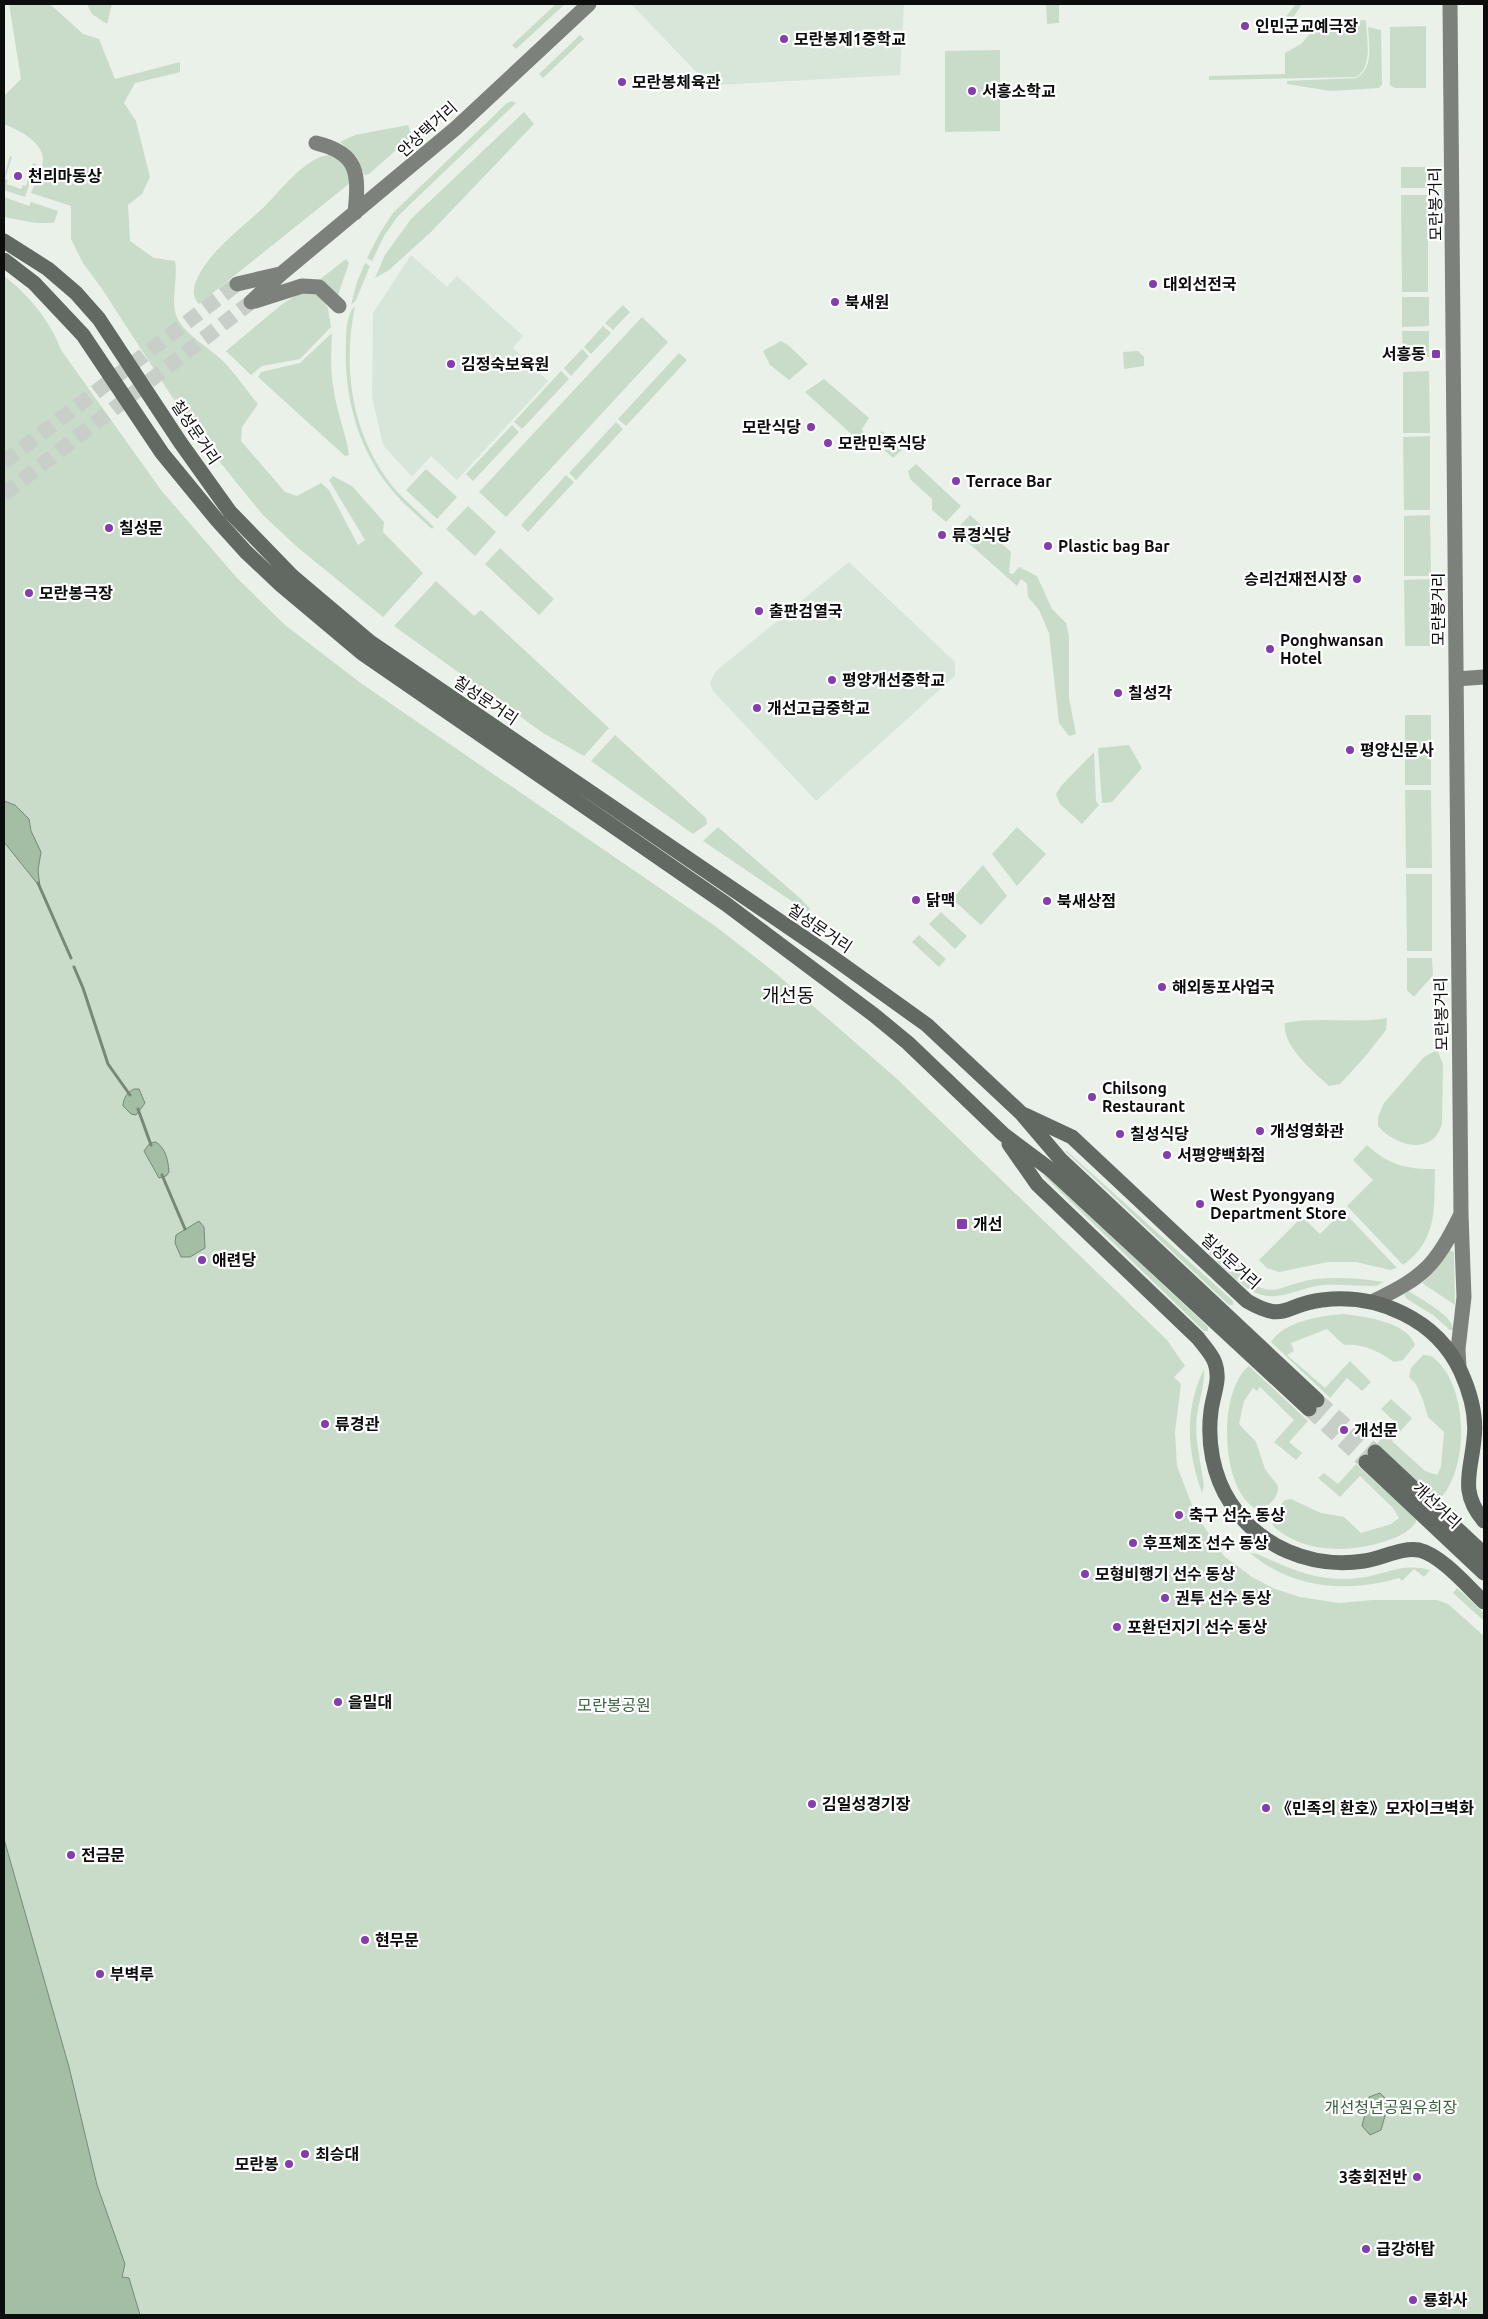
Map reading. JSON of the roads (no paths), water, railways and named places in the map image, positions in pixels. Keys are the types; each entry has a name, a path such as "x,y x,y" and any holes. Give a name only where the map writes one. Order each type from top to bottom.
{"main road":[{"name":"안상택거리","path":"339,306 320,286 302,286 251,302 281,274 456,128 589,4"},
{"name":"모란봉거리","path":"1450,4 1460,1214 1464,1297 1458,1349 1459,1367"},
{"path":"316,143 334,147 348,158 355,170 358,185 355,213"},
{"name":"칠성문거리","path":"4,241 48,269 76,293 99,319 180,442 230,512 292,576 370,642 828,954 926,1025 1020,1113 1060,1160 1313,1405 1051,1170 1003,1134 908,1043 833,983 726,904 362,653 281,585 217,520 162,453 83,335 34,283 4,260"},
{"path":"237,284 281,274"},
{"path":"1456,679 1484,677"},
{"path":"1003,1134 1020,1113"},
{"name":"칠성문거리","path":"1020,1113 1072,1137 1247,1301 1264,1311 1280,1313 1295,1306 1320,1300 1344,1298 1374,1302 1412,1318 1435,1336 1459,1367 1467,1386 1473,1412 1474,1438 1467,1474 1468,1490 1472,1505 1483,1519"},
{"name":"칠성문거리","path":"1003,1134 1037,1184 1198,1338 1215,1363 1218,1383 1211,1410 1210,1443 1217,1477 1230,1502 1251,1528 1285,1551 1320,1562 1340,1564 1365,1561 1419,1550 1441,1562 1484,1602"},
{"path":"1374,1302 1410,1283 1426,1270 1444,1246 1460,1214"},
{"name":"개선거리","path":"1484,1554 1370,1457 1484,1573"}],"waterway":[{"path":"38,883 71,958"},
{"path":"74,967 83,988 108,1064 130,1095"},
{"path":"138,1109 151,1145"},
{"path":"162,1175 185,1229"}],"tunnel":[{"path":"4,462 237,284"},
{"path":"4,494 251,302"},
{"path":"1317,1400 1375,1452"},
{"path":"1309,1409 1366,1462"}],"place":[{"name":"인민군교예극장","path":"1245,26"},
{"name":"모란봉제1중학교","path":"784,39"},
{"name":"모란봉체육관","path":"622,82"},
{"name":"서흥소학교","path":"972,91"},
{"name":"천리마동상","path":"18,176"},
{"name":"대외선전국","path":"1153,284"},
{"name":"북새원","path":"835,302"},
{"name":"서흥동","path":"1436,354"},
{"name":"김정숙보육원","path":"451,364"},
{"name":"모란식당","path":"811,427"},
{"name":"모란민죽식당","path":"828,443"},
{"name":"Terrace Bar","path":"956,481"},
{"name":"칠성문","path":"109,528"},
{"name":"류경식당","path":"942,535"},
{"name":"Plastic bag Bar","path":"1048,546"},
{"name":"승리건재전시장","path":"1357,579"},
{"name":"모란봉극장","path":"29,593"},
{"name":"출판검열국","path":"759,611"},
{"name":"Ponghwansan Hotel","path":"1270,649"},
{"name":"평양개선중학교","path":"832,680"},
{"name":"칠성각","path":"1118,693"},
{"name":"개선고급중학교","path":"757,708"},
{"name":"평양신문사","path":"1350,750"},
{"name":"닭맥","path":"916,900"},
{"name":"북새상점","path":"1047,901"},
{"name":"해외동포사업국","path":"1162,987"},
{"name":"Chilsong Restaurant","path":"1092,1097"},
{"name":"개성영화관","path":"1260,1131"},
{"name":"칠성식당","path":"1120,1134"},
{"name":"서평양백화점","path":"1167,1155"},
{"name":"West Pyongyang Department Store","path":"1200,1204"},
{"name":"개선","path":"962,1224"},
{"name":"애련당","path":"202,1260"},
{"name":"류경관","path":"325,1424"},
{"name":"개선문","path":"1344,1430"},
{"name":"축구 선수 동상","path":"1179,1515"},
{"name":"후프체조 선수 동상","path":"1133,1543"},
{"name":"모형비행기 선수 동상","path":"1085,1574"},
{"name":"권투 선수 동상","path":"1165,1598"},
{"name":"포환던지기 선수 동상","path":"1117,1627"},
{"name":"을밀대","path":"338,1702"},
{"name":"김일성경기장","path":"812,1804"},
{"name":"《민족의 환호》모자이크벽화","path":"1266,1808"},
{"name":"전금문","path":"71,1855"},
{"name":"현무문","path":"365,1940"},
{"name":"부벽루","path":"100,1974"},
{"name":"최승대","path":"305,2154"},
{"name":"모란봉","path":"289,2164"},
{"name":"3충회전반","path":"1417,2177"},
{"name":"급강하탑","path":"1366,2249"},
{"name":"룡화사","path":"1413,2300"}],"district":[{"name":"개선동","path":"788,995"}],"park label":[{"name":"모란봉공원","path":"614,1705"},
{"name":"개선청년공원유희장","path":"1391,2107"}]}
